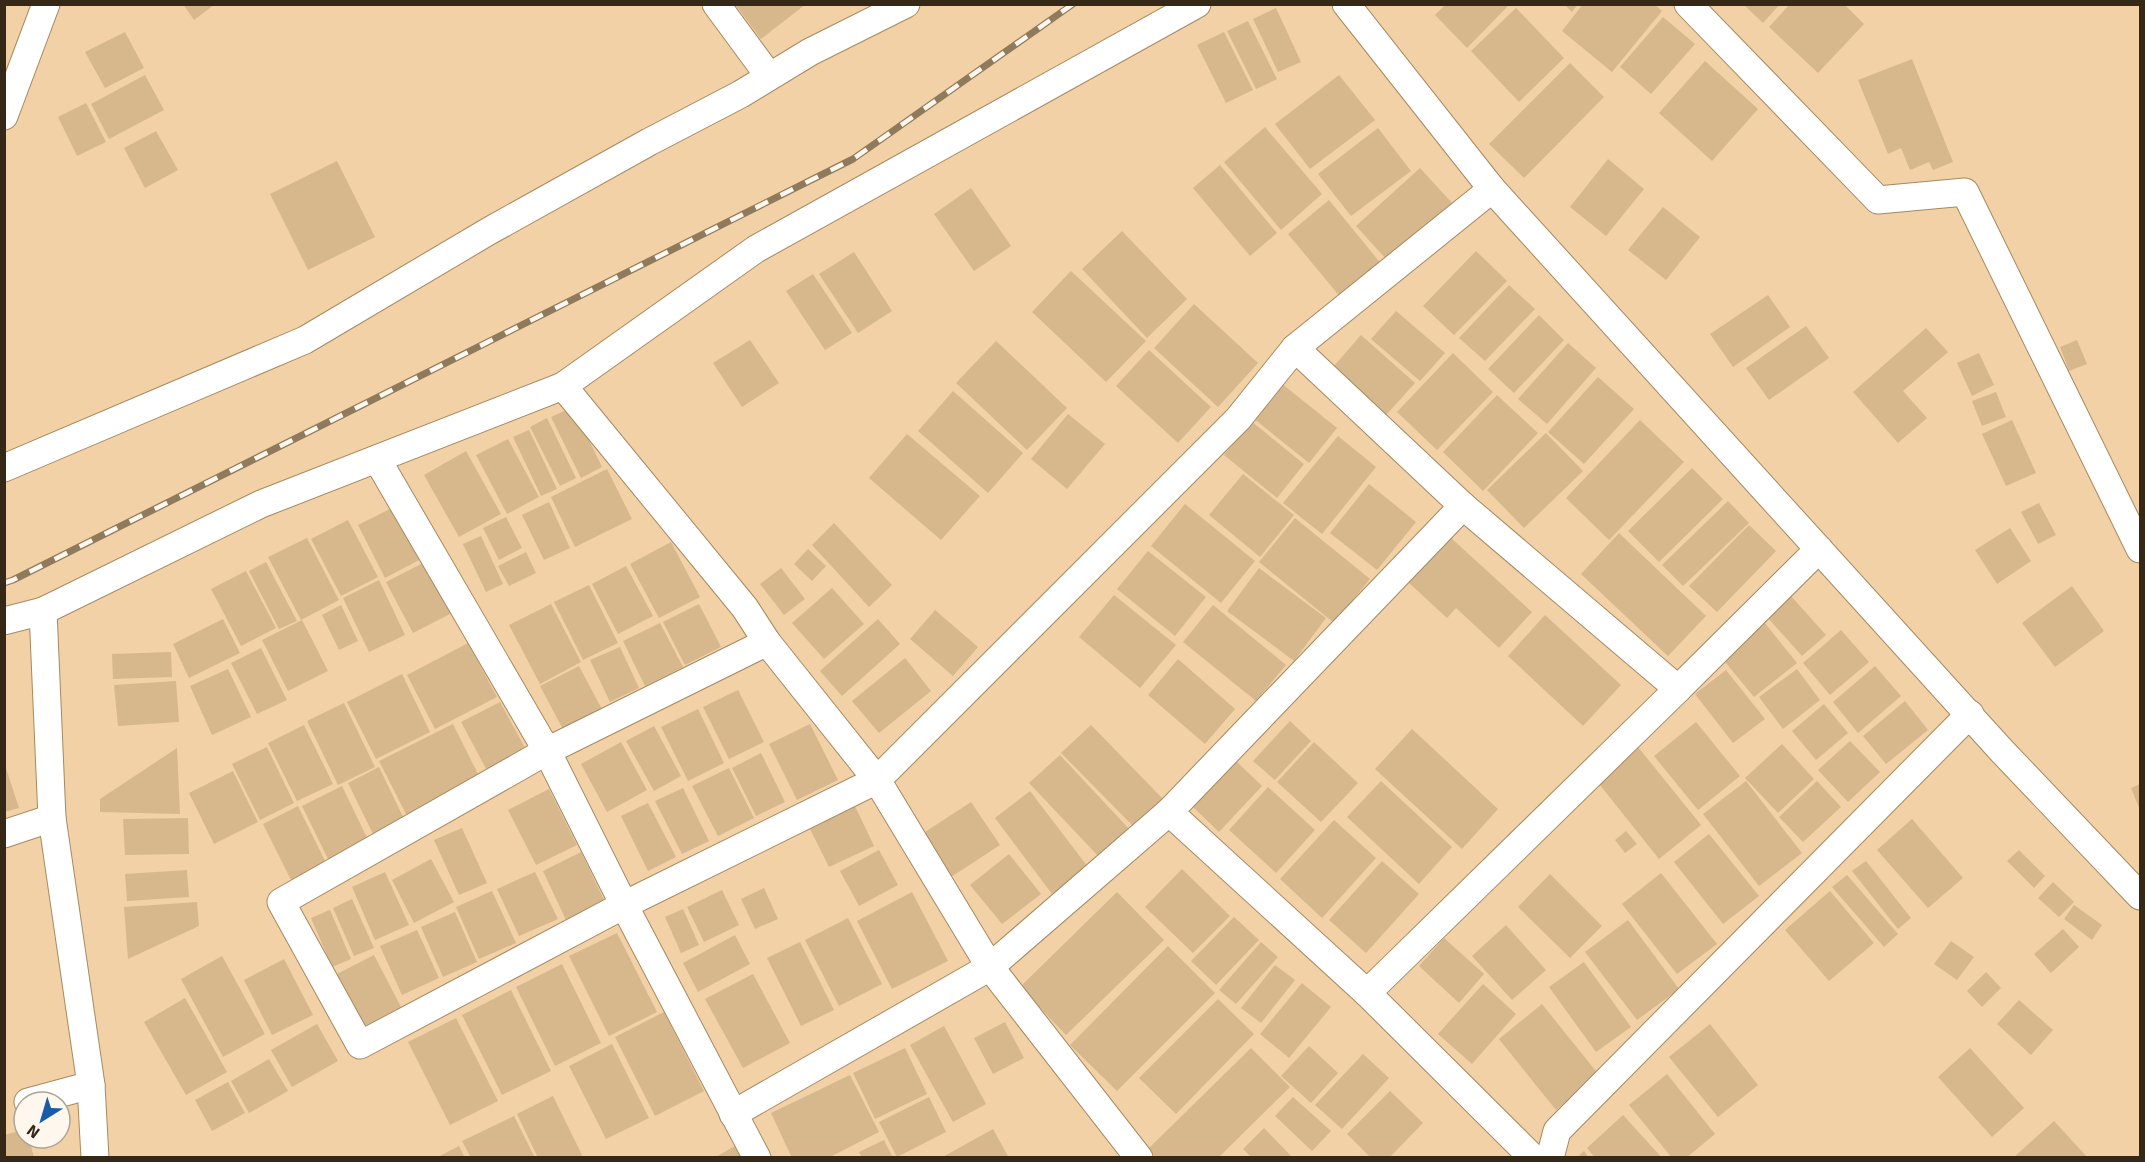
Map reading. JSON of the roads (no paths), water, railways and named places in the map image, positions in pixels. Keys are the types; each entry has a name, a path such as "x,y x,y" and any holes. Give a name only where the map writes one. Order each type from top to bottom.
{"street":[{"path":"4,116 46,4"},
{"path":"716,4 769,76"},
{"path":"4,468 305,340 489,231 741,94 810,52 906,4"},
{"path":"4,621 43,610 261,504 563,386 756,249 1197,4"},
{"path":"1346,4 1492,189 1970,714 2140,896"},
{"path":"1688,4 1878,201 1965,192 2140,549"},
{"path":"767,642 547,751 281,902 360,1044 624,905 877,780 1238,418 1295,348 1492,189"},
{"path":"1295,348 1463,506 1678,689"},
{"path":"563,386 746,608 767,642 877,780 990,967 1129,1154"},
{"path":"378,459 547,751 624,905 757,1158"},
{"path":"733,1114 990,967 1168,812 1463,506"},
{"path":"1367,993 1819,549"},
{"path":"43,610 52,818 91,1085 95,1158"},
{"path":"1550,1158 1557,1131 1970,714"},
{"path":"1168,812 1367,993 1533,1158"},
{"path":"4,834 52,818"},
{"path":"72,1090 91,1085"}],"railway":[{"path":"4,583 853,159 1073,4"}]}
